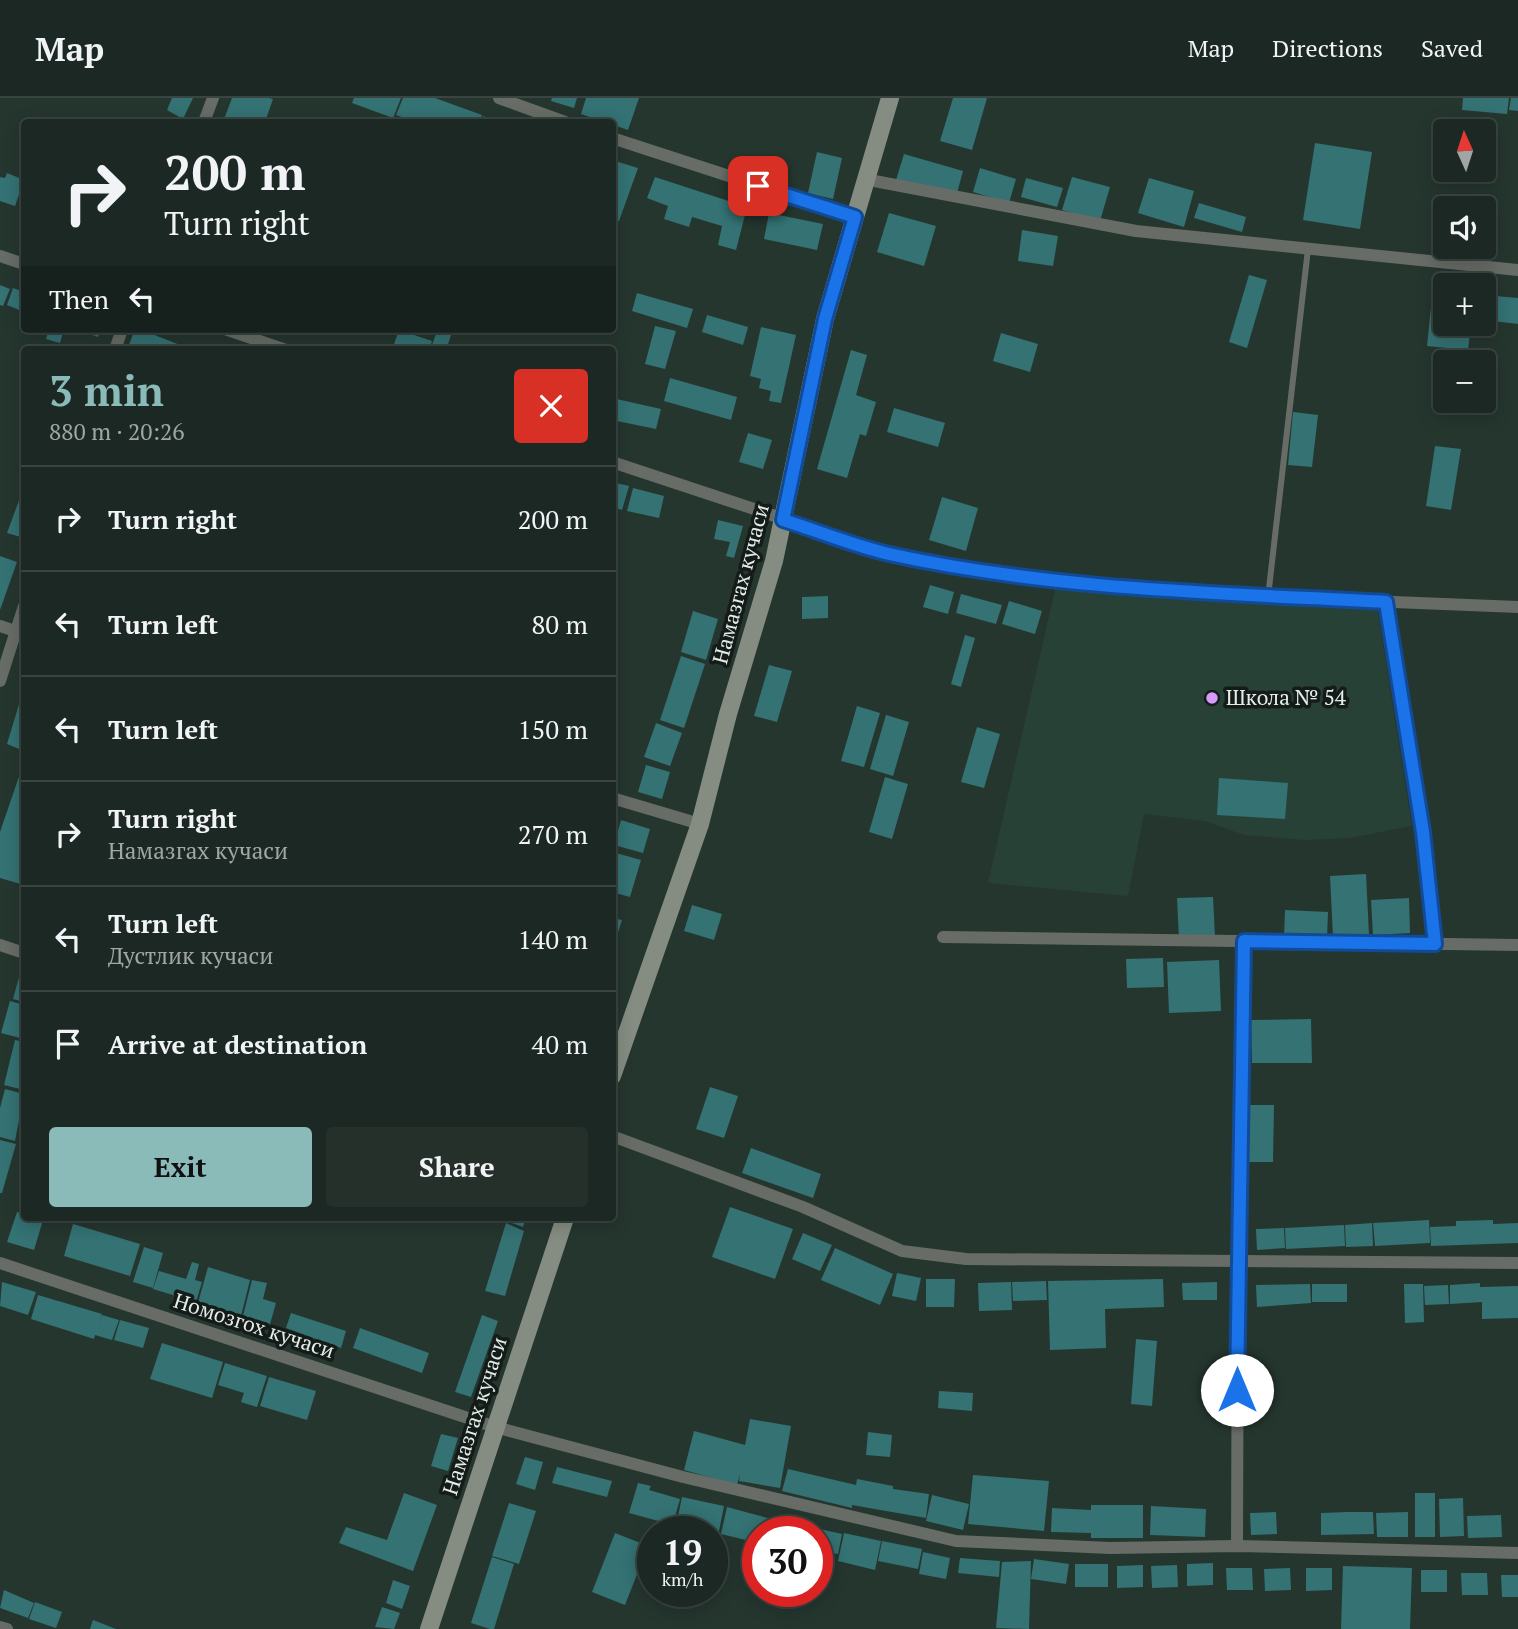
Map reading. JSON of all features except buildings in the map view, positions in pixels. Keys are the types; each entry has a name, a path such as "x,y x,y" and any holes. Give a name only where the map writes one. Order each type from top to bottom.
{"street":[{"path":"205,119 213,98"},
{"path":"499,98 557,119"},
{"name":"Намазгах кучаси","path":"616,1065 700,824 728,714 774,561 825,319 890,98"},
{"path":"616,139 855,217"},
{"path":"864,179 1136,231 1518,270"},
{"path":"0,256 21,263"},
{"path":"237,333 274,346"},
{"path":"616,463 887,553 1026,578 1268,597 1518,607"},
{"path":"0,626 20,633 0,681"},
{"path":"616,799 700,824"},
{"path":"943,937 1518,945"},
{"path":"1237,1546 1238,1261 1244,941"},
{"path":"0,945 21,952"},
{"path":"616,1137 803,1207 902,1251 966,1259 1518,1264"},
{"name":"Намазгах кучаси","path":"429,1629 564,1221"},
{"name":"Номозгох кучаси","path":"0,1263 495,1427 683,1477 956,1541 1110,1548 1237,1546 1518,1553"},
{"path":"0,1627 6,1629"}],"lane":[{"path":"1268,597 1308,249"},
{"path":"1386,602 1423,832 1435,944"}],"shaded area":[{"name":"Школа № 54","path":"1057,581 1376,601 1412,826 1349,838 1305,840 1244,835 1205,821 1144,814 1128,896 988,883"}],"place":[{"name":"Школа № 54","path":"1212,698"}],"route":[{"path":"758,186 855,217 825,319 783,520 887,553 1026,578 1268,597 1386,602 1423,832 1435,944 1244,941 1237,1390"}]}
